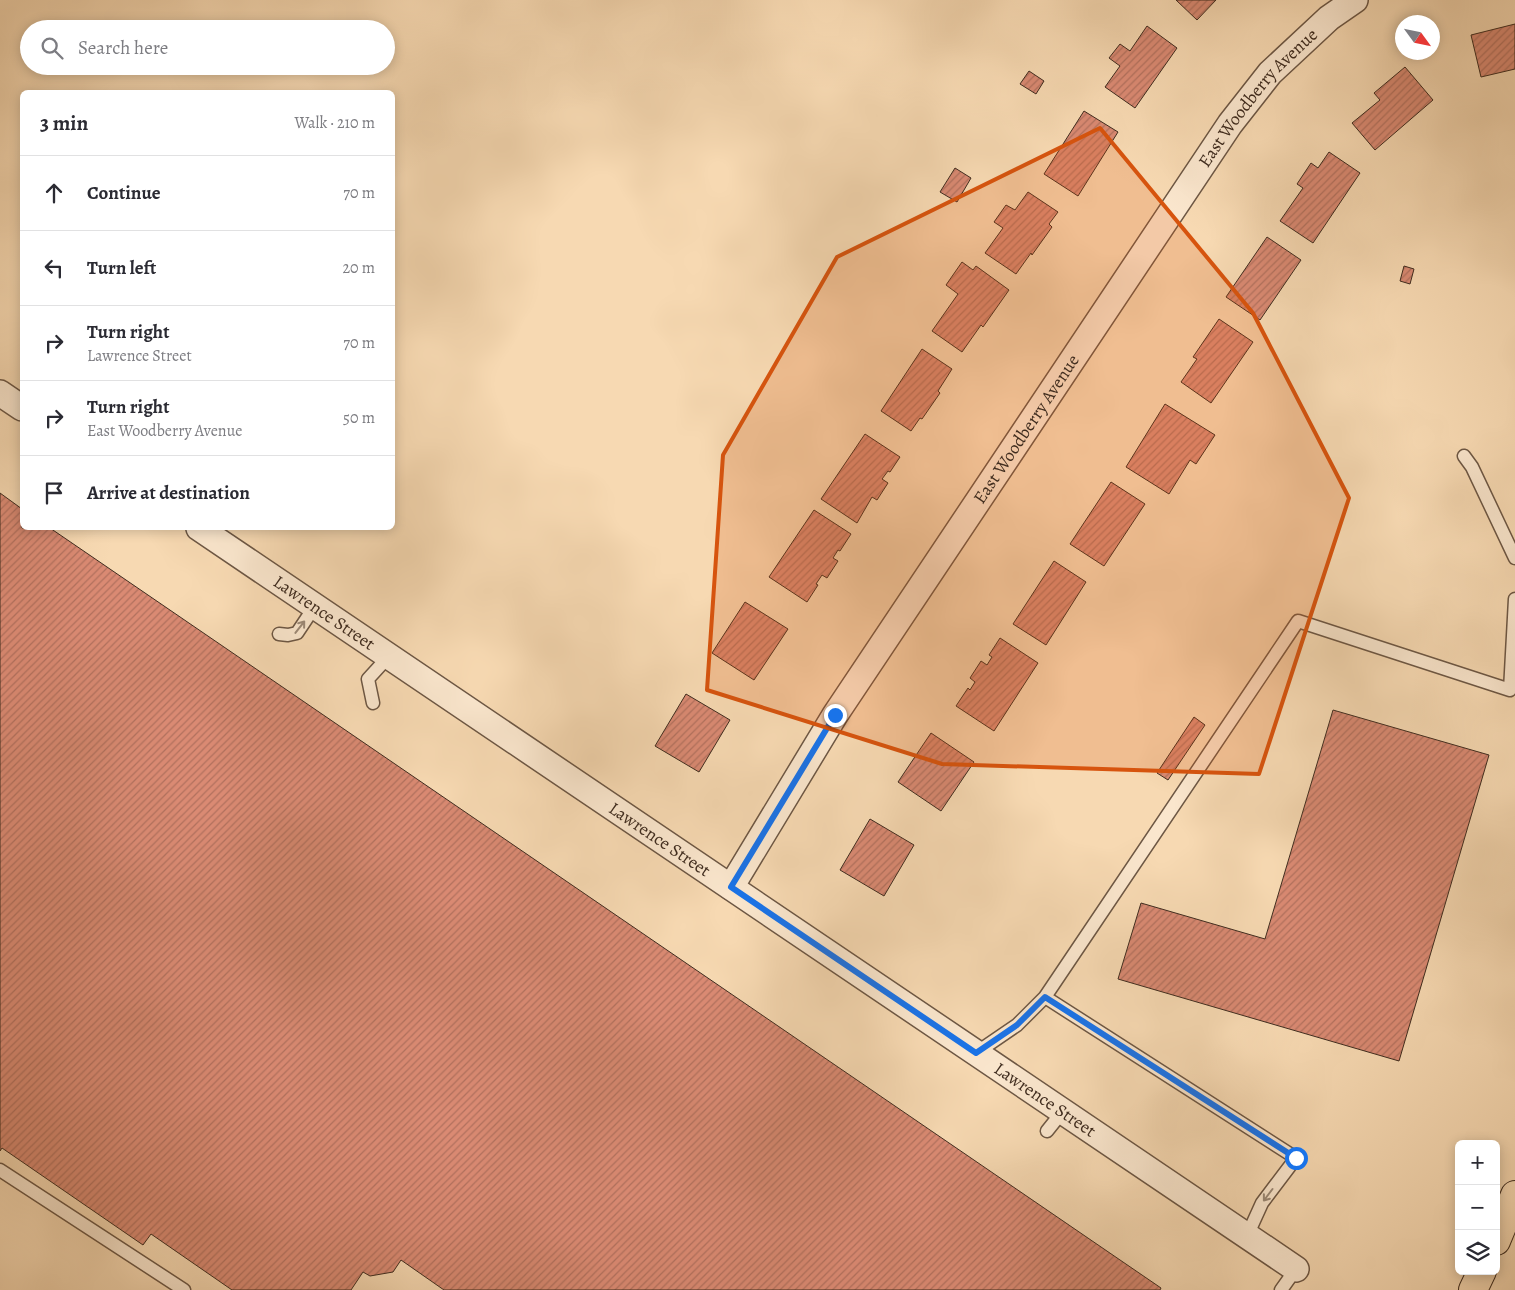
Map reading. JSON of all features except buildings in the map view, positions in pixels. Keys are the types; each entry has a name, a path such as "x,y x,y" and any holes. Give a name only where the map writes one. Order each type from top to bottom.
{"highway":[{"path":"1500,1231 1515,1195"},
{"path":"1473,1290 1480,1275"}],"street":[{"name":"East Woodberry Avenue","path":"731,887 835,715 1230,124 1270,73 1329,18 1356,0"},
{"path":"0,393 20,407"},
{"name":"Lawrence Street","path":"202,530 1296,1269"}],"lane":[{"path":"1464,456 1472,467 1515,558"},
{"path":"976,1053 1017,1025 1045,997 1298,621 1510,690 1515,599"},
{"path":"278,634 288,635 297,633 315,606"},
{"path":"373,703 368,679 389,656"},
{"path":"1045,997 1296,1158 1262,1203 1247,1236"},
{"path":"1047,1131 1063,1111"},
{"path":"0,1170 184,1290"},
{"path":"1281,1290 1296,1269"}],"highlighted area":[{"path":"1100,128 1253,313 1349,498 1259,774 942,764 707,690 723,455 837,257"}],"route":[{"path":"835,715 731,887 976,1053 1017,1025 1045,997 1296,1158"}]}
